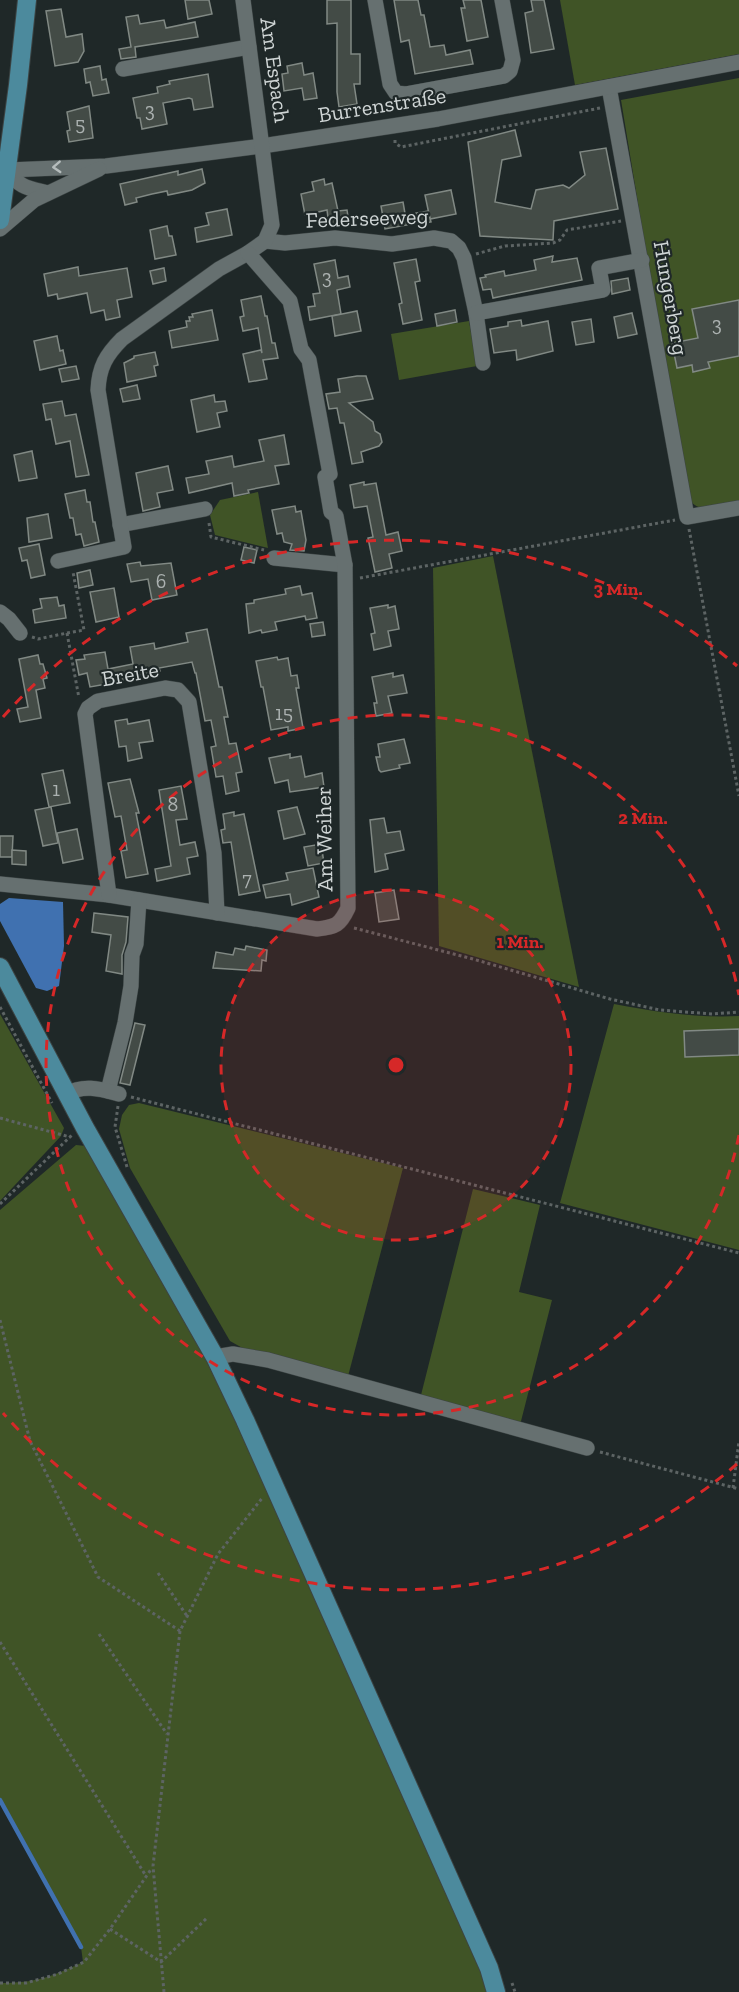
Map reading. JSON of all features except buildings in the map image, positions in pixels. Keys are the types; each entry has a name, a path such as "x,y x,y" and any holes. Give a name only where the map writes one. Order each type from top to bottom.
{"main road":[{"path":"0,220 4,172 27,0"},
{"path":"0,966 77,1132 215,1357 274,1484 489,1968 496,1992"}],"street":[{"name":"Am Espach","path":"243,0 272,225 265,241"},
{"path":"375,0 390,84 396,93 406,94 504,76 510,71 513,60 502,0"},
{"path":"123,69 249,47"},
{"name":"Burrenstraße","path":"4,172 106,166 262,146 393,126 739,62"},
{"name":"Hungerberg","path":"609,87 687,518"},
{"name":"Burrenstraße","path":"0,229 34,200 106,166"},
{"path":"4,172 15,183 48,193"},
{"name":"Federseeweg","path":"265,241 285,243 335,238 392,244 444,238 459,248 464,258"},
{"path":"64,560 124,547 98,390 99,374 109,353 122,339 219,269 265,241"},
{"name":"Am Weiher","path":"0,884 109,895 317,929 331,928 342,921 348,908 345,565 336,516 331,513 325,477 330,474 309,360 301,349 290,301 248,253"},
{"path":"464,258 476,313 483,363"},
{"path":"476,313 603,290 600,268 642,260"},
{"path":"120,525 205,508"},
{"path":"687,518 739,508"},
{"path":"274,558 345,565"},
{"path":"0,612 20,633"},
{"name":"Breite","path":"109,895 85,719 88,708 98,701 165,688 178,690 189,702 214,853 217,913"},
{"path":"61,1101 73,1090 92,1087 113,1092 131,986 132,955 136,944 139,900"},
{"path":"215,1357 233,1354 268,1360 587,1448"}],"path":[{"path":"393,126 395,143 401,147 612,105"},
{"path":"464,258 505,246 553,243 560,240 567,230 634,218"},
{"path":"205,508 212,537 270,551 274,558"},
{"path":"345,581 687,518"},
{"path":"691,542 739,796"},
{"path":"20,633 38,639 84,630 64,560"},
{"path":"67,633 80,700 88,708"},
{"path":"342,921 357,930 473,959 610,999 660,1010 712,1014 739,1012"},
{"path":"0,1007 61,1101"},
{"path":"113,1092 739,1252"},
{"path":"0,1118 77,1132"},
{"path":"0,1204 77,1132"},
{"path":"0,1320 30,1441 98,1577 180,1631"},
{"path":"734,1488 739,1441"},
{"path":"587,1448 739,1489"},
{"path":"164,1992 153,1866 180,1631 218,1554 274,1484"},
{"path":"158,1573 187,1616"},
{"path":"99,1634 168,1736"},
{"path":"0,1642 146,1876"},
{"path":"0,1983 26,1983 58,1974 84,1962 110,1929 153,1866"},
{"path":"161,1962 208,1917"},
{"path":"110,1929 161,1962"}],"green space":[{"path":"560,0 739,0 739,54 575,85"},
{"path":"739,78 739,504 707,509 690,501 621,100"},
{"path":"469,321 477,366 399,380 391,334"},
{"path":"258,492 268,548 215,535 210,515 220,500"},
{"path":"493,556 579,987 439,946 433,568"},
{"path":"614,1004 676,1014 739,1016 739,1250 560,1203"},
{"path":"0,1014 64,1128 61,1136 0,1201"},
{"path":"139,1103 403,1168 347,1380 246,1350 230,1341 130,1168 119,1129 122,1115 129,1105"},
{"path":"76,1145 86,1146 210,1361 483,1972 488,1992 0,1992 0,1983 43,1978 83,1962 81,1947 0,1800 0,1210"},
{"path":"473,1189 540,1205 519,1292 552,1300 520,1425 420,1399"}],"water":[{"path":"9,898 63,902 64,946 59,986 47,991 36,988 0,921 0,904"}],"waterway":[{"path":"0,1800 81,1947"}]}
